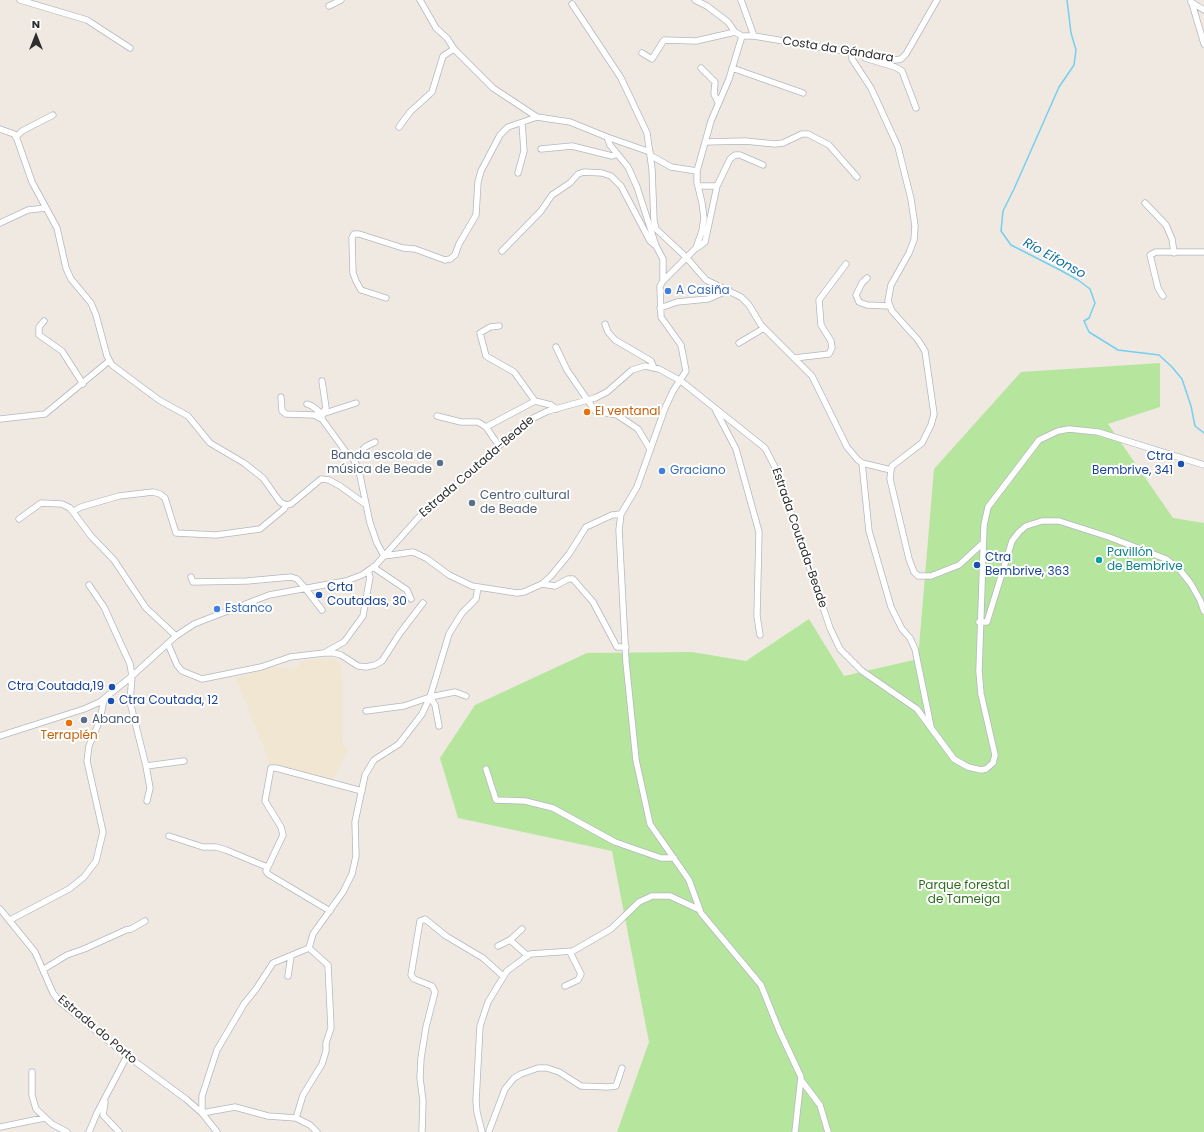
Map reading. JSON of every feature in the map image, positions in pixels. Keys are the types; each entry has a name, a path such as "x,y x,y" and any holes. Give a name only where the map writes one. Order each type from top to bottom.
{"street":[{"path":"20,0 86,20 130,48"},
{"path":"329,6 341,0"},
{"path":"420,0 436,28 447,38 454,49 493,88 537,118"},
{"path":"695,0 707,6 728,22 735,32 742,36 732,68 718,102 697,172 704,218 702,231 696,248"},
{"path":"741,0 754,36"},
{"name":"Costa da Gándara","path":"742,36 754,36 896,60 902,59 937,0"},
{"path":"1191,1 1204,10"},
{"path":"1191,1 1204,44"},
{"path":"572,4 621,78 647,133 654,221 656,229 706,280 741,297 749,305 764,328 812,376 847,448 862,463 891,470"},
{"path":"642,53 652,59 664,40 696,41 735,32"},
{"path":"399,127 410,112 432,92 443,56 454,49"},
{"path":"852,52 852,59 871,88 898,147 911,199 915,226 914,240 910,253 891,285 888,301 890,306 924,351 934,414 931,425 922,443 892,466 891,470 890,479 909,559 914,572 918,576 931,576 959,565 983,543"},
{"path":"862,54 866,59 895,67 902,72 916,108"},
{"path":"701,68 715,82 714,94 718,102"},
{"path":"732,68 803,93"},
{"path":"16,137 22,131 53,115"},
{"path":"386,298 361,290 356,281 353,273 352,238 354,234 359,234 403,248 415,249 445,260 450,259 455,255 458,244 476,215 478,182 481,170 500,135 508,127 537,118 570,122 648,153 671,167 697,172"},
{"path":"518,173 524,151 522,123"},
{"path":"0,129 14,134 16,137 32,182 57,228 66,268 71,279 91,303 96,315 109,361 112,365 159,400 188,416 210,443 244,462 263,478 280,502 286,505"},
{"path":"705,142 745,141 775,144 783,143 802,134 808,134 829,145 857,177"},
{"path":"607,137 610,145 628,167 642,200 656,246 663,259 663,281"},
{"path":"541,149 572,146 612,156 617,154"},
{"path":"763,165 740,155 735,155 730,159 717,186 705,242 696,248 663,281 660,286 661,316 680,345 686,365 686,371 681,381 673,391 665,408 637,487 621,514 619,530 626,647 636,760 650,824 689,880 700,910 761,985 801,1080 820,1105 828,1132"},
{"path":"502,251 541,211 546,201 552,195 570,184 578,174 584,172 602,173 611,176 621,186 629,198 650,241 656,246"},
{"path":"698,186 717,186"},
{"path":"642,200 646,204 654,221"},
{"path":"1145,204 1166,225 1172,239 1174,253"},
{"path":"0,223 28,210 46,208"},
{"path":"1163,296 1158,288 1150,255 1156,252 1204,252"},
{"path":"794,358 829,354 832,348 831,341 821,325 820,300 846,264"},
{"path":"867,278 862,282 856,295 859,302 867,305 890,306"},
{"path":"660,308 677,302 708,299 729,290"},
{"path":"44,321 39,327 39,334 62,351 82,384"},
{"path":"605,324 608,332 615,340 651,362 654,368"},
{"path":"499,326 490,327 480,333 486,356 514,372 535,401 551,405 556,409"},
{"path":"739,343 764,328"},
{"path":"556,347 567,370 595,411 617,415 638,429 650,449"},
{"path":"0,419 45,414 109,361"},
{"name":"Estrada Coutada-Beade","path":"0,736 84,709 104,699 176,636 194,624 269,595 346,580 370,569 384,556 418,518 531,418 556,409 588,401 607,392 636,368 645,366 654,368 681,381 759,442 771,458 780,480 830,628 840,649 862,670 911,704 948,752 960,763 981,770 986,769 993,764 995,755 981,694 979,671 979,622 983,543 984,525 988,507 1039,440 1058,431 1074,429 1098,432 1204,465"},
{"path":"322,381 326,408 322,416"},
{"path":"281,396 282,411 286,414 322,416 356,403"},
{"path":"486,427 535,401"},
{"path":"307,404 312,406 322,416 346,452 354,460 359,471 365,504 374,537 384,556 393,556 410,552 416,553 449,575 478,587 517,593 532,589 542,584 569,554 586,526 612,515 621,514"},
{"path":"713,407 736,449 759,532 757,616 760,635"},
{"path":"437,416 461,422 478,422 486,427 499,446"},
{"path":"354,460 365,448 375,442"},
{"path":"862,463 869,531 891,607 902,629 910,638 915,649 920,669 925,702 933,731"},
{"path":"74,511 81,506 119,496 153,492 160,494 165,498 176,534 216,535 260,529 284,509 286,505 296,501 321,479 329,480 340,486 365,504"},
{"path":"19,519 41,503 62,504 74,511 91,536 114,560 146,608 176,636"},
{"path":"979,622 987,622 1012,541 1019,532 1026,526 1042,522 1059,521 1109,537 1166,559 1180,570 1187,579 1200,600 1204,611"},
{"path":"324,653 344,642 363,616 370,569 407,590 411,599"},
{"path":"191,577 193,582 247,581 291,577 297,579 322,610"},
{"path":"542,584 555,586 568,578 573,578 593,602 617,647 626,647"},
{"path":"89,585 104,607 130,664 132,676 130,702 150,788 147,801"},
{"path":"309,948 313,934 344,892 355,864 355,822 365,775 371,764 378,756 395,748 399,744 422,714 430,697 449,634 462,613 476,599 478,587"},
{"path":"168,644 177,665 182,670 202,679 261,667 290,657 334,652 358,666 366,667 382,661 400,633 423,603"},
{"path":"366,712 404,706 430,697 454,692 466,696"},
{"path":"430,697 436,705 439,726"},
{"path":"10,920 69,890 84,877 96,861 103,832 87,761 89,746 100,720 104,699"},
{"path":"146,766 184,761"},
{"path":"330,911 268,874 266,870 283,835 281,827 265,801 271,768 276,768 362,792"},
{"path":"486,769 496,800 525,801 553,808 617,843 660,858 674,858"},
{"path":"168,836 203,847 226,850 267,867"},
{"path":"488,1132 477,1112 476,1100 480,1026 488,1002 503,976 528,956 542,952 570,952 610,928 639,902 652,896 670,896 700,910"},
{"name":"Estrada do Porto","path":"0,909 35,952 44,969 53,993 59,1000 127,1056 186,1099 202,1113 218,1132"},
{"path":"422,1132 420,1078 426,1026 435,992 432,986 414,979 411,975 420,921 425,919 446,936 483,958 503,976"},
{"path":"44,969 67,955 131,929 145,921"},
{"path":"498,946 510,940 522,930"},
{"path":"510,940 528,956"},
{"path":"309,948 273,963 244,1004 218,1050 202,1096 202,1113 235,1106 268,1116 296,1118 310,1125 317,1132"},
{"path":"296,1118 303,1096 322,1064 331,1028 328,965 309,948"},
{"path":"565,986 578,980 581,974 570,952"},
{"path":"288,976 291,956"},
{"path":"89,1132 127,1056"},
{"path":"488,1132 505,1089 514,1078 521,1074 538,1068 547,1068 559,1072 581,1086 616,1086 622,1068"},
{"path":"32,1072 34,1103 36,1109 44,1118 58,1128 67,1132"},
{"path":"795,1132 801,1080"},
{"path":"105,1098 104,1115 119,1132"},
{"path":"0,1127 44,1118"}],"shaded area":[{"path":"333,658 342,665 343,744 348,750 332,782 271,766 236,678 272,667 295,669 302,661"}],"green space":[{"name":"Parque forestal de Tameiga","path":"1160,363 1160,407 1108,424 1173,518 1204,523 1204,1132 617,1132 649,1042 612,851 458,818 440,758 475,705 587,653 692,652 746,661 809,619 844,676 918,659 934,469 1021,372"}],"waterway":[{"name":"Río Eifonso","path":"1067,0 1071,33 1076,50 1074,65 1059,87 1003,211 1001,231 1011,245 1078,280 1090,289 1095,303 1089,318 1084,321 1089,332 1118,350 1159,355 1172,367 1182,379 1191,406 1195,426 1204,433"}],"place":[{"name":"A Casiña","path":"668,291"},
{"name":"El ventanal","path":"587,412"},
{"name":"Banda escola de música de Beade","path":"440,463"},
{"name":"Ctra Bembrive, 341","path":"1181,464"},
{"name":"Graciano","path":"662,471"},
{"name":"Centro cultural de Beade","path":"472,503"},
{"name":"Pavillón de Bembrive","path":"1099,560"},
{"name":"Ctra Bembrive, 363","path":"977,565"},
{"name":"Crta Coutadas, 30","path":"319,595"},
{"name":"Estanco","path":"217,609"},
{"name":"Ctra Coutada,19","path":"112,687"},
{"name":"Ctra Coutada, 12","path":"111,701"},
{"name":"Abanca","path":"84,720"},
{"name":"Terraplén","path":"69,723"}]}
